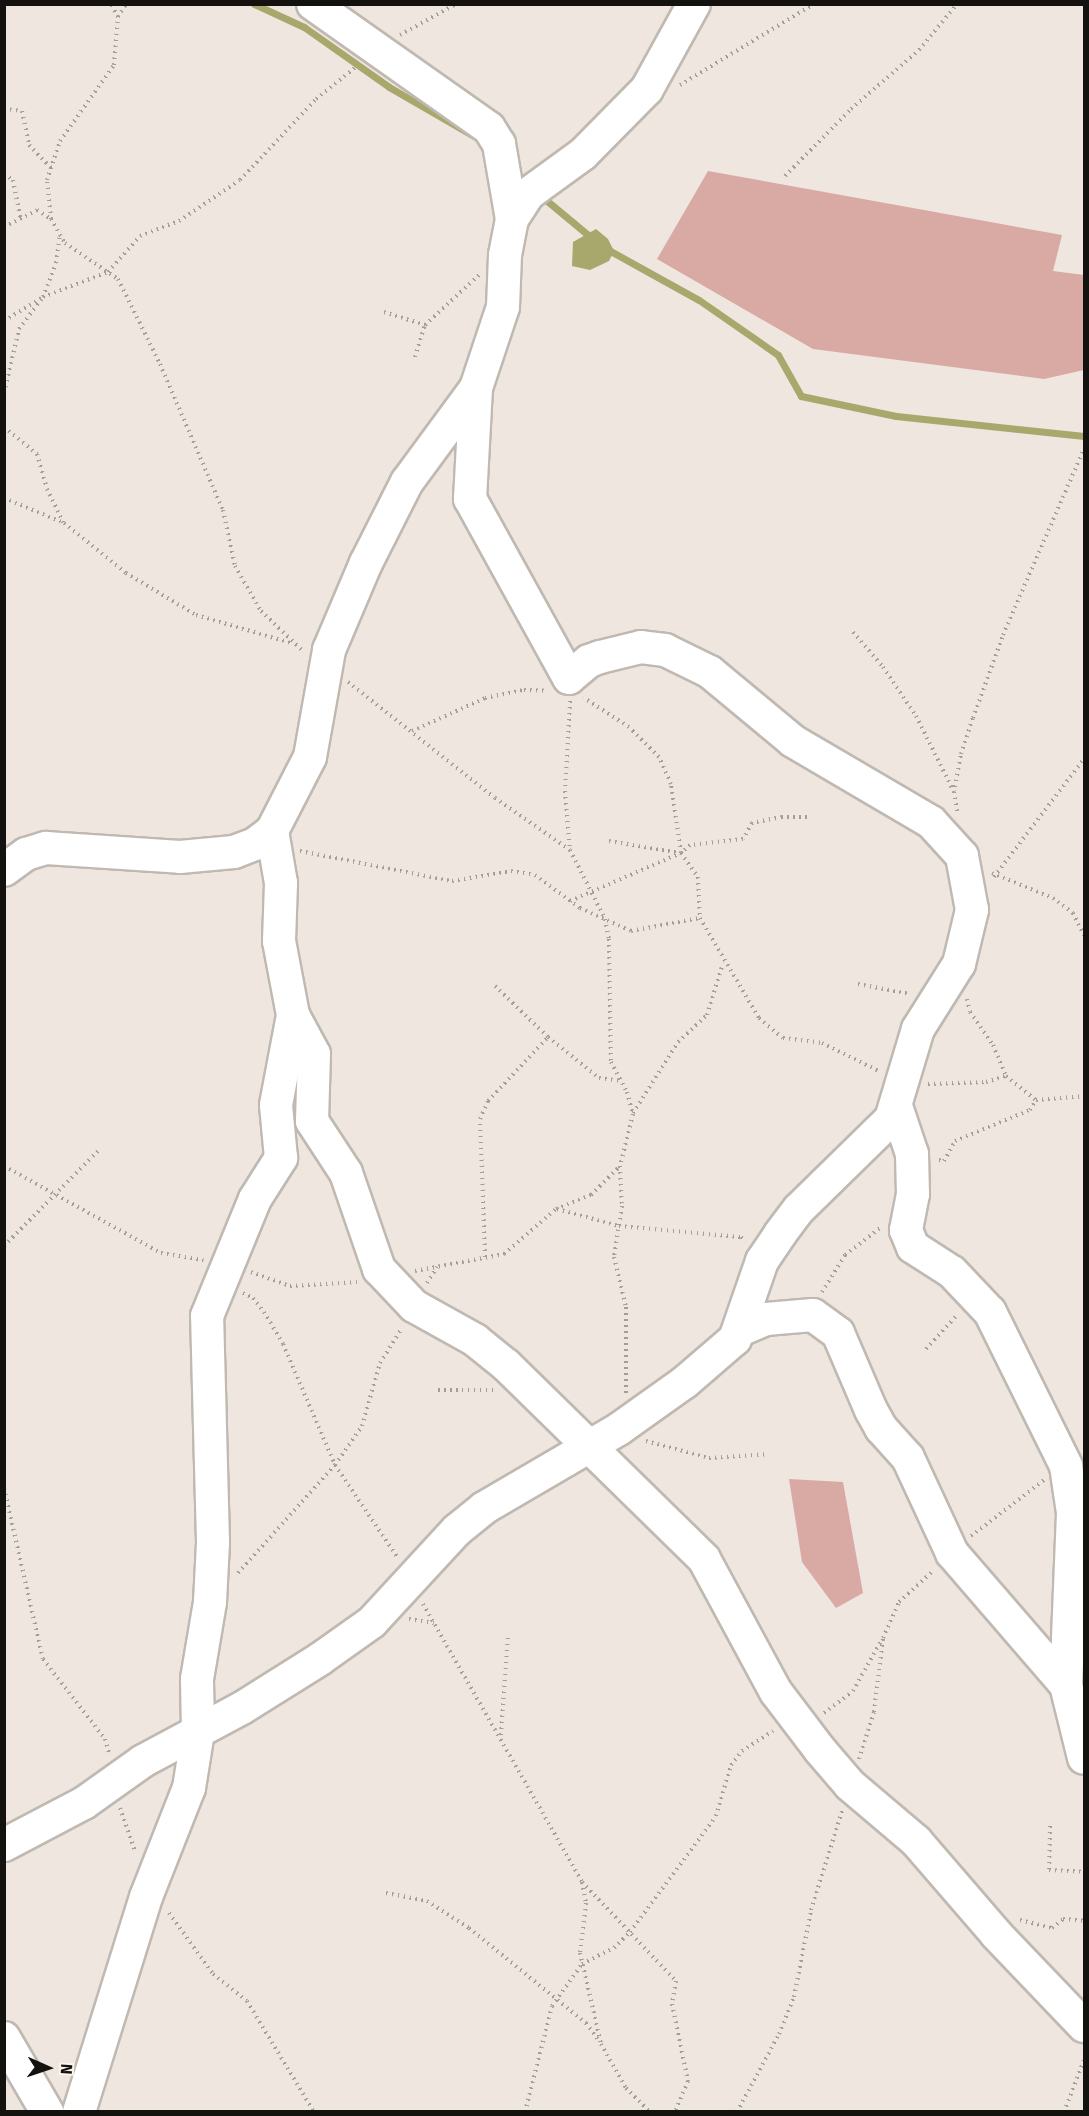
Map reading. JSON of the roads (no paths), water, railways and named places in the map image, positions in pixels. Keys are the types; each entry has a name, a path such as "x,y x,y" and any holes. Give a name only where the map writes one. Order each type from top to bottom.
{"street":[{"path":"313,4 489,128 499,144 512,219 505,255 503,307 476,388 470,499 569,685 589,661 641,647 665,650 710,672 793,741 931,822 962,856 972,910 959,964 918,1029 891,1119 874,1139 799,1209 762,1261 740,1330"},
{"path":"512,219 528,194 584,154 647,89 694,4"},
{"path":"476,388 407,482 366,563 326,665 309,757 274,839 281,883 279,941 293,1015 314,1054 312,1121 346,1173 379,1269 414,1306 475,1340 506,1365 704,1560 776,1692 794,1718 850,1785 916,1841 997,1935 1084,2026"},
{"path":"4,870 26,854 46,848 180,857 234,852 274,839"},
{"path":"79,2112 150,1887 189,1788 198,1732 201,1642 210,1602 213,1542 205,1336 207,1316 255,1199 281,1158 276,1105 293,1015"},
{"path":"899,1095 912,1154 913,1194 906,1230 913,1247 969,1287 990,1312 1066,1466 1073,1513 1066,1685 1084,1758"},
{"path":"4,1845 84,1803 116,1780 320,1659 372,1622 457,1530 484,1508 590,1446 627,1435 740,1330 765,1319 813,1315 838,1333 871,1410 881,1428 908,1458 952,1553 1066,1685"},
{"path":"4,2038 47,2112"}],"waterway":[{"path":"254,4 304,27 389,87 474,136"},
{"path":"540,195 594,240"},
{"path":"605,248 699,300 778,355 801,396 896,416 1084,436"}]}
